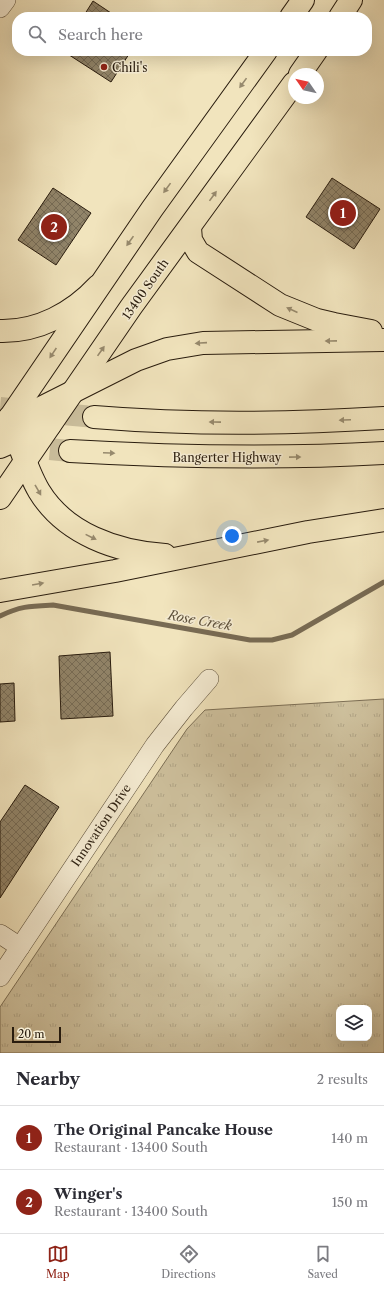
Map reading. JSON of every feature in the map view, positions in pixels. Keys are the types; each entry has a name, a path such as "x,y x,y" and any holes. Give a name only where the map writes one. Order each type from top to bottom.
{"main road":[{"path":"295,12 303,0"},
{"path":"343,12 351,0"},
{"path":"5,431 98,286 262,56"},
{"path":"304,68 313,56"},
{"name":"13400 South","path":"0,498 136,301 288,91"},
{"path":"190,228 191,240 198,252 280,305 317,320 384,333"},
{"path":"0,331 19,330 50,321 76,306 88,297 98,286"},
{"path":"5,431 73,392 141,358 167,349 203,343 384,340"},
{"path":"94,417 137,421 220,422 384,418"},
{"path":"5,431 50,425"},
{"path":"5,431 21,467 33,480 47,503 68,523 90,536 113,546 162,555 198,554"},
{"name":"Bangerter Highway","path":"70,451 134,455 235,458 384,453"},
{"path":"0,591 115,571 308,532 384,520"}],"street":[{"path":"0,8 6,0"},
{"name":"Innovation Drive","path":"0,977 155,745 209,679"},
{"path":"0,934 20,947"}],"green space":[{"path":"384,699 384,1053 0,1053 0,1007 187,729 205,710"}],"building":[{"path":"93,1 110,12 86,12"},
{"name":"Chili's","path":"71,56 128,56 111,82"},
{"path":"332,178 380,209 354,249 306,217"},
{"path":"53,188 91,213 56,265 18,240"},
{"path":"110,652 113,716 61,719 59,656"},
{"path":"14,683 15,721 0,722 0,684"},
{"path":"25,785 59,807 0,898 0,822"}],"waterway":[{"name":"Rose Creek","path":"0,616 26,607 53,605 250,640 272,640 292,635 384,582"}],"tunnel":[{"path":"0,408 94,417"},
{"path":"17,446 70,451"}],"place":[{"name":"Chili's","path":"104,67"},
{"name":"The Original Pancake House","path":"343,213"},
{"name":"Winger's","path":"54,227"}]}
